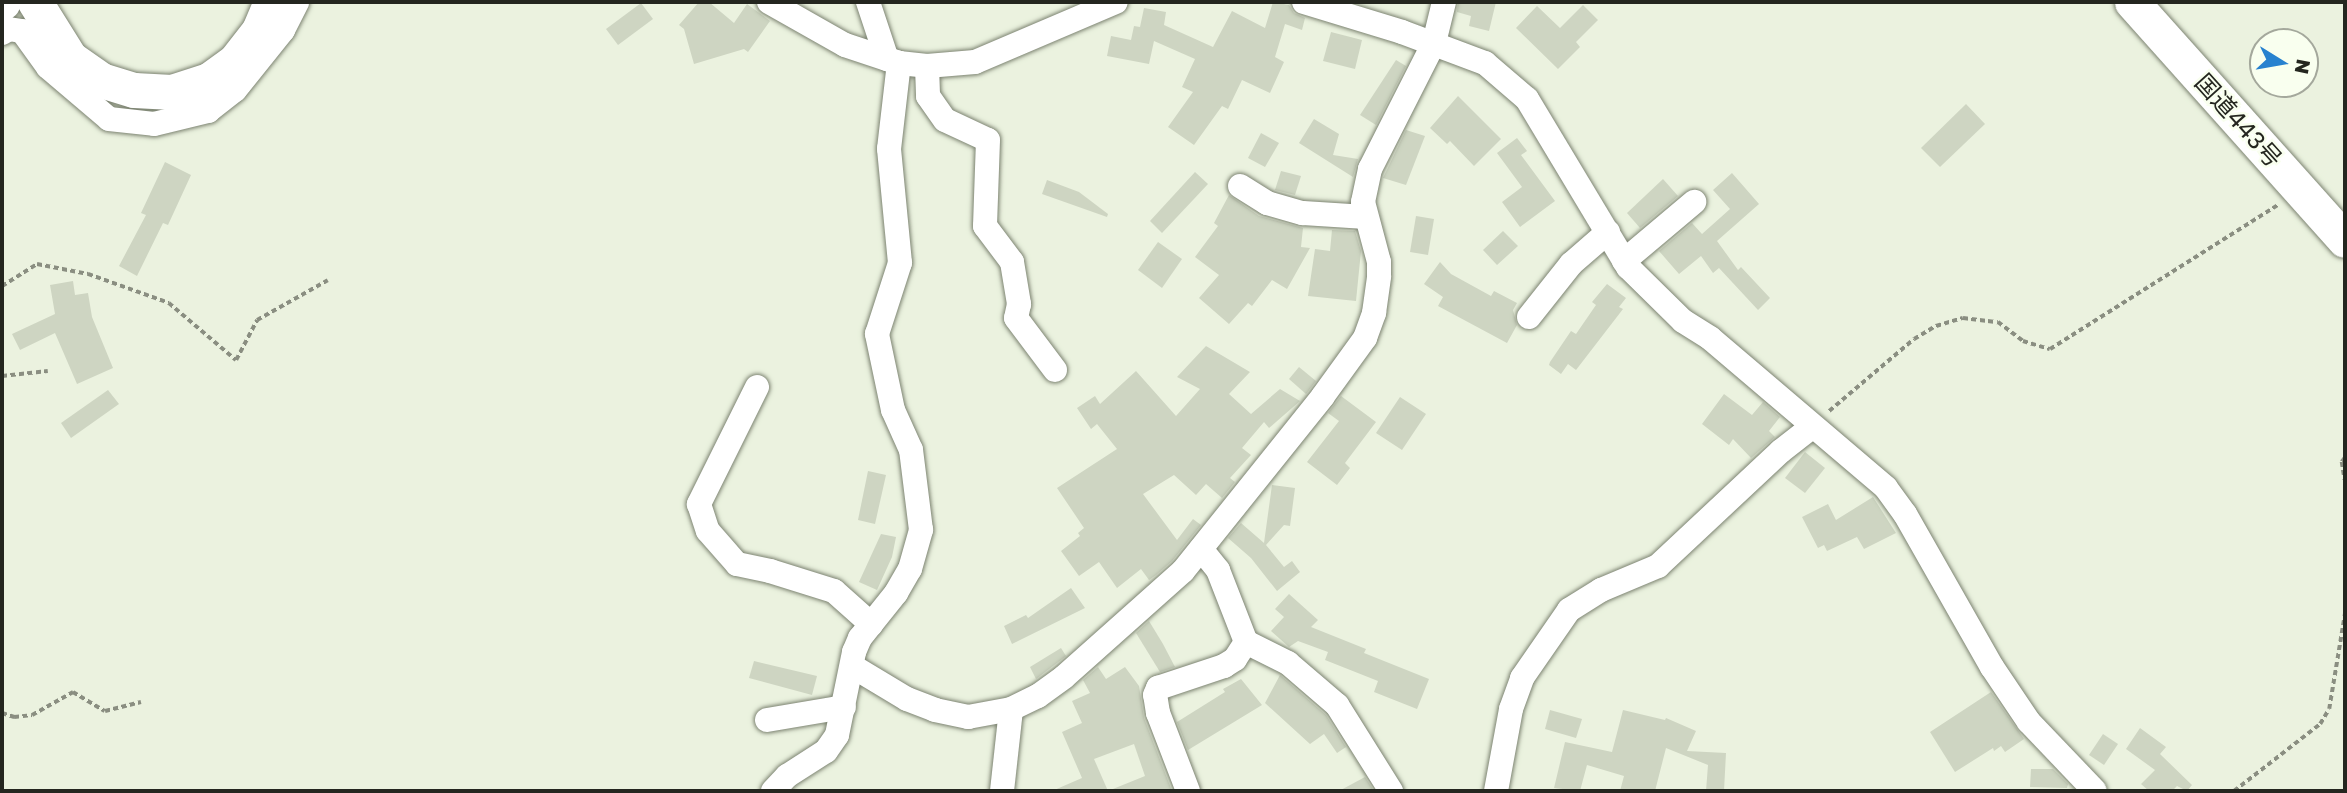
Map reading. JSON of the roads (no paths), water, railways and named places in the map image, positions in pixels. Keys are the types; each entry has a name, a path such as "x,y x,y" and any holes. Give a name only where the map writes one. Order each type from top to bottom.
{"highway":[{"path":"35,2 70,58 101,80 134,90 172,92 209,80 235,61 258,30 271,2"},
{"name":"国道443号","path":"2132,2 2345,240"}],"street":[{"path":"2,33 9,29 22,31 48,67 109,119 154,124 208,111 235,90 283,30 297,2"},
{"path":"769,2 845,45 893,61 927,66 975,62 1116,2"},
{"path":"773,791 787,776 826,751 837,735 860,638 910,569 921,530 911,450 893,410 877,334 900,263 889,149 893,61 868,2"},
{"path":"1304,2 1434,43 1485,63 1527,99 1625,261 1683,321 1710,338 1886,488 1905,513 1992,667 2029,722 2095,791"},
{"path":"852,666 907,699 935,710 968,716 1011,709 1038,696 1064,677 1106,637 1155,599 1201,549 1360,348 1374,313 1379,276 1379,262 1363,202 1370,169 1434,43 1444,2"},
{"path":"927,66 928,96 945,120 988,140 985,226 1012,262 1019,304 1016,318 1055,370"},
{"path":"1240,186 1267,202 1303,213 1366,217"},
{"path":"1625,261 1694,202"},
{"path":"1529,317 1571,264 1608,233"},
{"path":"757,387 699,504 708,531 737,564 770,571 834,591 871,624"},
{"path":"1496,791 1511,709 1522,678 1569,610 1601,590 1658,566 1781,451 1812,427"},
{"path":"1201,549 1218,570 1246,642 1288,663 1337,705 1391,791"},
{"path":"1188,791 1158,713 1155,695 1158,688 1224,667 1235,659 1246,642"},
{"path":"767,720 844,708"},
{"path":"1002,791 1011,709"}]}
